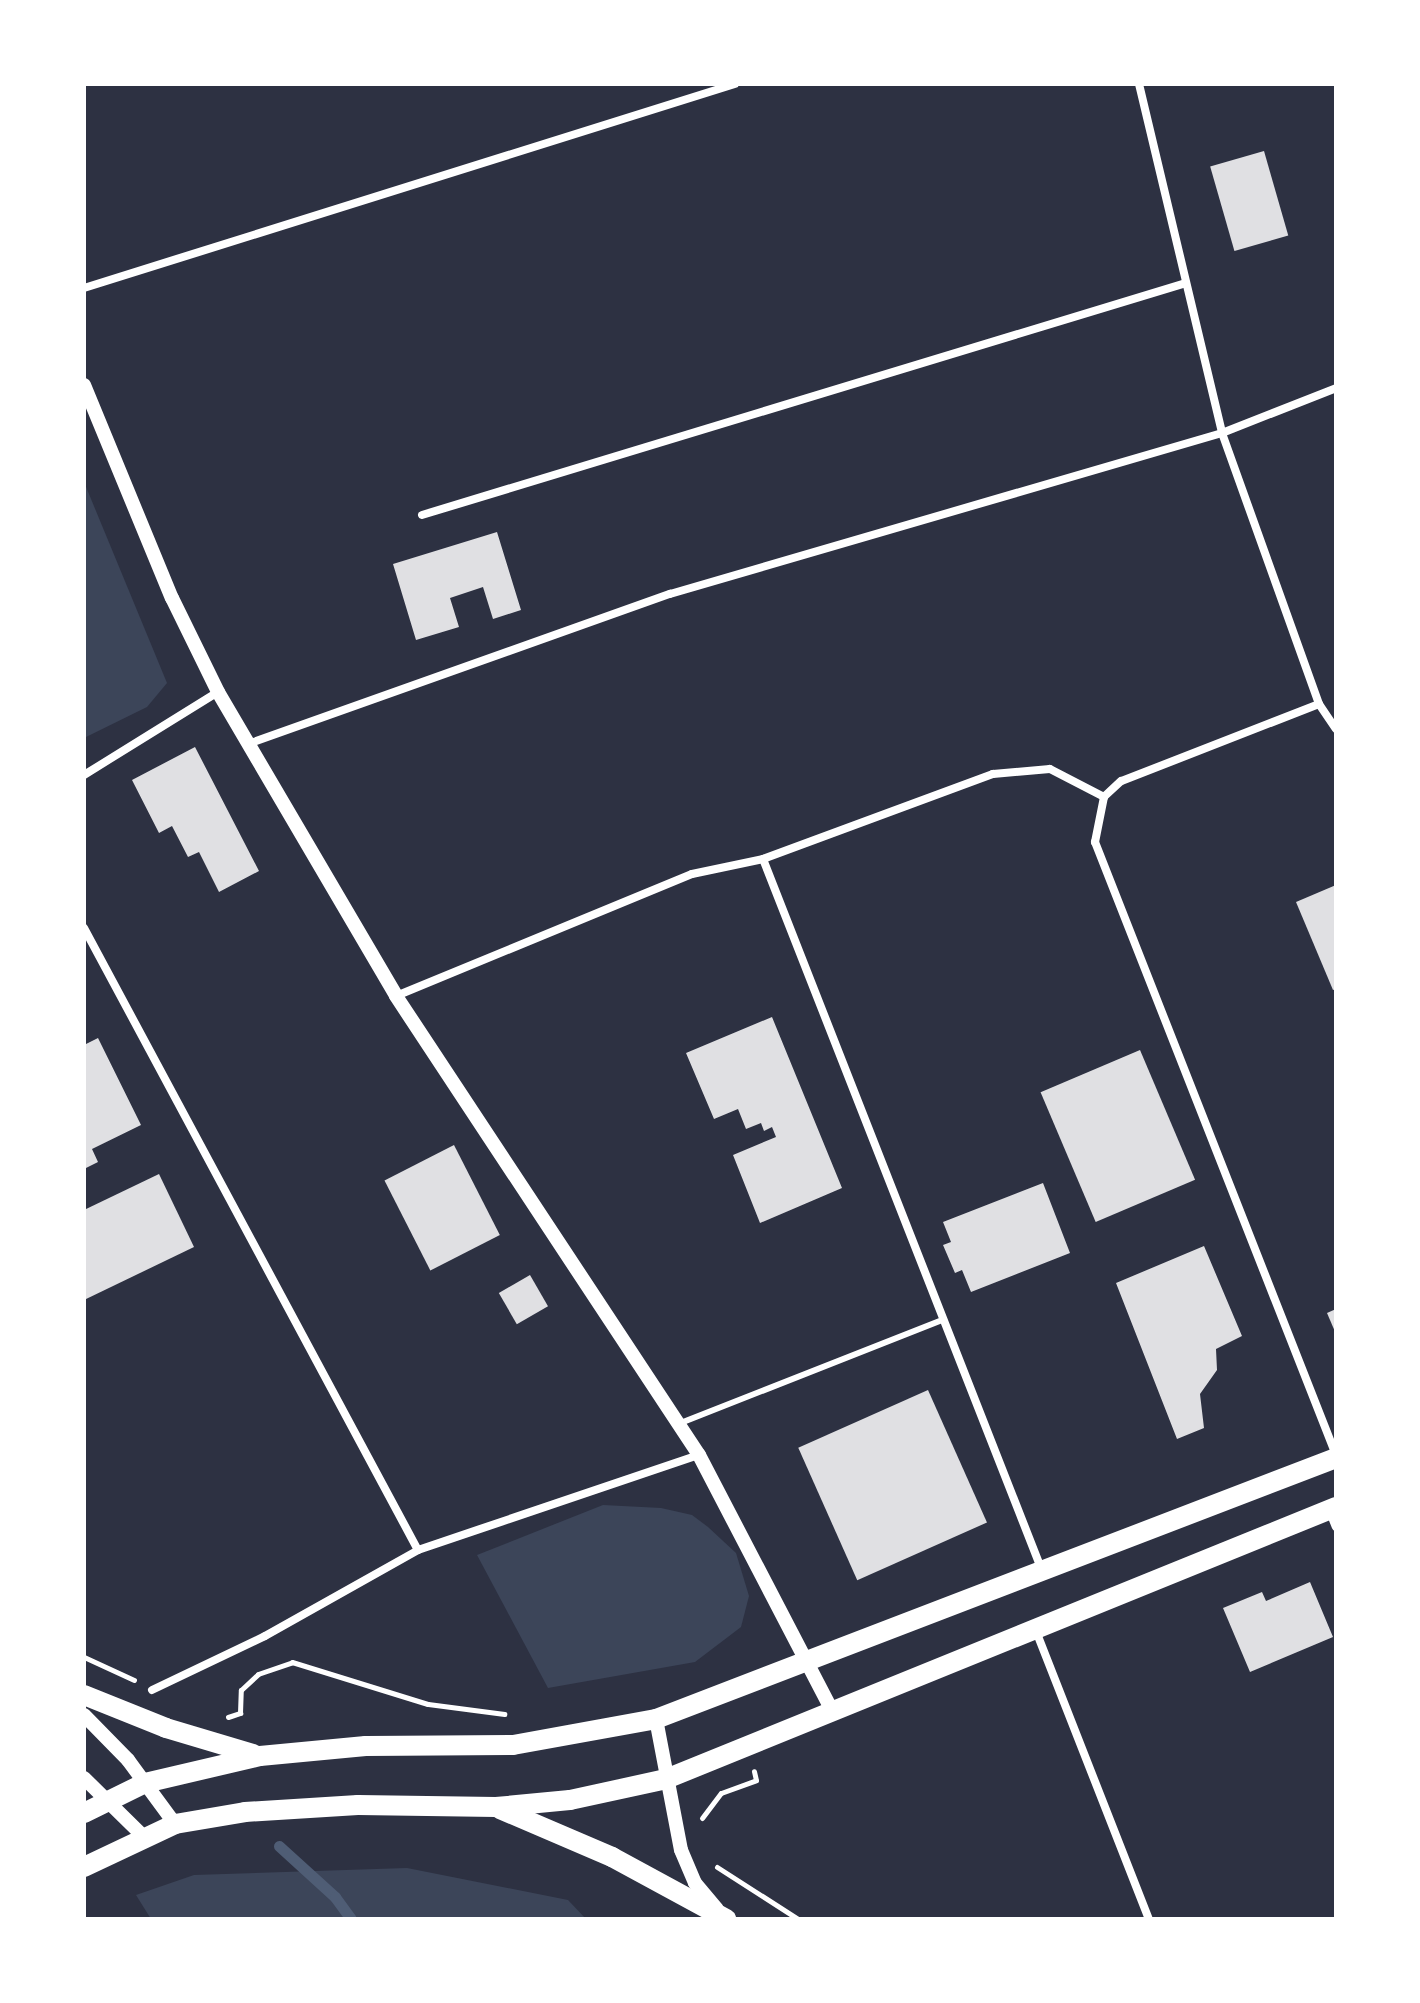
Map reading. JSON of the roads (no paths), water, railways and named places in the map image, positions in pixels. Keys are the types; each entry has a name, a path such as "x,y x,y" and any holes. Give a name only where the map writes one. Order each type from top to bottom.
{"main road":[{"path":"84,1813 145,1783 260,1756 366,1746 513,1745 656,1719 811,1663 1041,1568 1336,1456"},
{"path":"84,1867 175,1824 295,1806 496,1807 570,1800 666,1779 1334,1515"},
{"path":"84,1695 166,1728 260,1756"},
{"path":"496,1807 600,1851 728,1919"}],"street":[{"path":"84,288 735,84"},
{"path":"1139,84 1222,433 1319,704 1336,729"},
{"path":"422,515 1186,283"},
{"path":"84,385 172,598 218,692 396,996 699,1455 811,1663 832,1711"},
{"path":"248,744 670,594 1222,433 1336,388"},
{"path":"84,775 218,692"},
{"path":"1319,704 1144,770 1104,797 1095,842 1336,1456"},
{"path":"396,996 692,874 763,859 993,774 1050,769 1104,797"},
{"path":"763,859 1041,1568"},
{"path":"84,928 418,1550"},
{"path":"152,1690 265,1636 418,1550 699,1455"},
{"path":"1036,1631 1149,1919"},
{"path":"84,1715 145,1783 175,1824"},
{"path":"656,1719 666,1779 687,1868 706,1900 728,1919"},
{"path":"84,1778 144,1837"}],"lane":[{"path":"678,1424 944,1319"}],"waterway":[{"path":"279,1846 335,1897 351,1919"}]}
